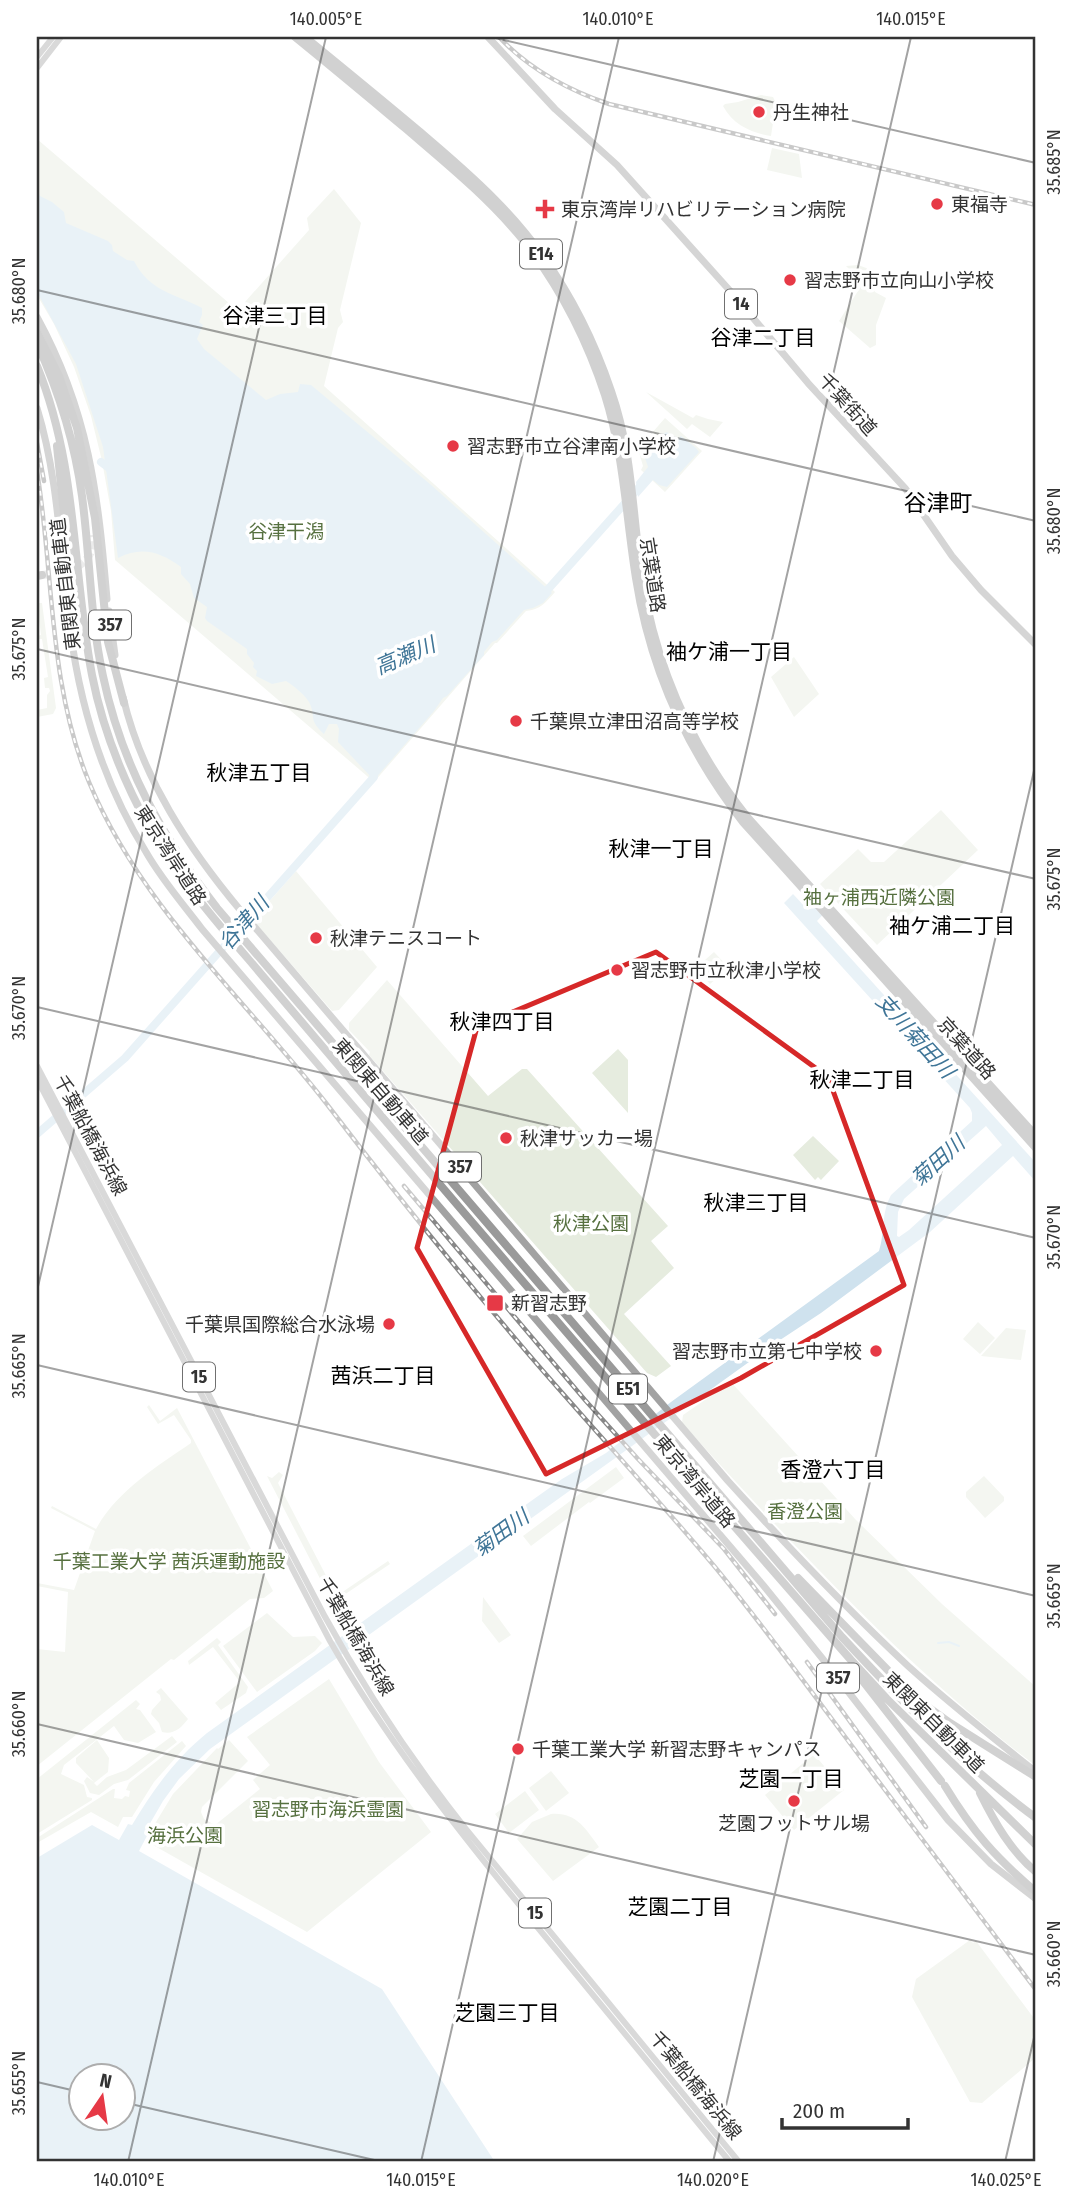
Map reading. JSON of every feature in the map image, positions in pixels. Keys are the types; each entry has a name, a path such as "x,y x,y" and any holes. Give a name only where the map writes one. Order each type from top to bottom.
{"highway":[{"name":"京葉道路","path":"295,37 478,191 519,236 547,275 577,327 610,413 625,481 636,555"},
{"name":"京葉道路","path":"305,37 483,187 517,224 553,272 595,349 618,412 632,479 639,599 653,654 669,698 690,742 743,822 816,898 1036,1148"},
{"name":"千葉街道","path":"488,37 555,109 617,165 742,304 808,383 905,488 952,556 981,590 1036,645"},
{"name":"東京湾岸道路","path":"37,317 65,375 89,451 97,494 111,631 124,703 142,753 167,806 197,855 258,931 753,1508 836,1596 910,1667 1036,1775"},
{"path":"37,332 57,442 74,612 70,630"},
{"name":"東関東自動車道","path":"37,344 42,367 63,411 76,458 97,642 113,720 136,781 159,826 214,911 382,1116 726,1502 842,1637 894,1694 966,1763 1036,1818"},
{"path":"42,367 77,428 95,518 108,642 124,703"},
{"name":"東京湾岸道路","path":"37,408 52,466 70,630 83,703 102,764 117,799 156,869 230,962 791,1618 948,1821 991,1864 1036,1899"},
{"path":"88,489 93,535"},
{"path":"63,565 68,562 68,551"},
{"name":"東関東自動車道","path":"214,911 389,1108 718,1508 851,1660 887,1699 1036,1845"},
{"name":"京葉道路","path":"828,912 1036,1136"},
{"path":"749,1529 914,1697 950,1723 1036,1775"},
{"path":"851,1660 858,1675 943,1784 971,1827 989,1849 1036,1892"},
{"path":"976,1786 1009,1844 1036,1872"}],"main road":[{"path":"37,57 53,37"},
{"path":"37,68 61,37"},
{"name":"千葉船橋海浜線","path":"37,1066 56,1110"},
{"name":"千葉船橋海浜線","path":"37,1079 60,1117 342,1656 394,1745 446,1815 730,2162"},
{"name":"千葉船橋海浜線","path":"342,1656 446,1804 739,2162"}],"highlighted area":[{"path":"656,952 828,1077 904,1285 741,1378 546,1474 417,1248 477,1027"}],"green space":[{"path":"761,95 773,97 776,103 771,136 744,127 727,113 723,106"},
{"name":"谷津干潟","path":"37,139 250,321 257,313 245,302 309,230 307,218 334,189 361,223 340,310 343,322 338,328 324,386 555,592 539,607 526,611 495,643 374,782 115,560 111,511 91,416 74,367 37,295"},
{"path":"772,148 799,154 802,178 767,170"},
{"path":"858,265 877,272 872,287 886,298 876,325 876,345 870,348 839,321 863,283 846,266"},
{"path":"646,392 693,418 696,415 723,422 710,437 692,424 687,429"},
{"path":"665,418 702,451 665,492 641,470 643,466 638,449"},
{"path":"37,603 42,603 56,708 53,714 37,717 37,710 47,708 47,695 50,691 45,688 44,678 48,677 42,639 37,639 37,636 41,635"},
{"path":"794,657 819,694 794,717 771,677"},
{"name":"袖ヶ浦西近隣公園","path":"941,810 978,850 877,945 820,884 858,849 871,862 884,862"},
{"path":"296,871 377,967 339,1010 332,1011 253,920"},
{"path":"714,952 729,968 710,984 696,968"},
{"name":"秋津公園","path":"387,980 488,1096 522,1069 527,1069 668,1226 651,1241 674,1268 624,1314 671,1366 656,1377 647,1373 349,1030 349,1023"},
{"path":"618,1049 628,1060 628,1113 592,1073"},
{"path":"813,1136 839,1161 821,1180 818,1177 815,1180 793,1155"},
{"path":"978,1322 995,1338 980,1354 963,1339"},
{"path":"1006,1328 1026,1330 1021,1360 981,1356"},
{"name":"香澄公園","path":"731,1382 856,1520 942,1604 1036,1687 1036,1766 941,1688 895,1646 765,1514 682,1423 683,1415"},
{"name":"千葉工業大学 茜浜運動施設","path":"149,1405 160,1421 177,1408 273,1591 264,1598 250,1599 37,1766 37,1649 65,1652 68,1592 37,1586 37,1583 74,1590 95,1531 51,1508 52,1506 96,1529 126,1491 191,1443 174,1415 158,1424 147,1407"},
{"path":"616,1467 624,1478 531,1546 523,1536"},
{"path":"279,1472 283,1475 278,1483 334,1591 341,1593 388,1561 390,1564 338,1599 329,1596 267,1476 272,1478"},
{"path":"984,1476 1004,1497 1004,1501 985,1518 966,1497 966,1492"},
{"path":"483,1597 511,1635 499,1643 482,1621"},
{"path":"267,1613 293,1637 315,1636 322,1643 315,1651 257,1692 223,1646"},
{"path":"217,1638 221,1642 218,1645 248,1687 246,1693 221,1710 215,1703 240,1682 213,1647 189,1665 188,1661"},
{"name":"習志野市海浜霊園","path":"329,1679 379,1762 431,1832 307,1932 153,1845 160,1832 153,1827 173,1794 217,1748 229,1740 248,1761 202,1807 204,1819 215,1825 260,1789 253,1780 270,1765 247,1737"},
{"path":"161,1688 188,1719 174,1732 162,1732 159,1723 151,1714 161,1700 156,1692"},
{"path":"136,1700 140,1704 136,1709 140,1710 156,1732 138,1743 124,1740 114,1726 64,1765 61,1774 84,1785 87,1797 92,1800 37,1834 37,1779"},
{"path":"172,1736 177,1742 128,1780 114,1784 99,1795 90,1793 84,1781 87,1777 94,1782 76,1763 76,1758 97,1740 109,1758 108,1772 94,1783 97,1786 107,1777 126,1770"},
{"path":"182,1741 186,1746 154,1782 132,1817 123,1817 118,1827 91,1812 37,1843 37,1838 113,1789 114,1798 129,1797 130,1791 126,1790 129,1783"},
{"path":"814,1754 844,1790 794,1830 765,1795"},
{"path":"551,1771 569,1793 546,1811 529,1788"},
{"path":"525,1791 539,1810 509,1833 495,1814"},
{"path":"551,1814 567,1816 579,1823 599,1847 553,1881 517,1839 532,1822"},
{"path":"970,1940 973,1943 976,1941 1036,2021 1034,2059 982,2103 970,2102 912,1997 916,1979"}],"water":[{"name":"谷津干潟","path":"37,190 40,196 64,212 66,223 108,241 113,251 127,260 134,261 155,286 202,308 199,322 203,325 197,339 204,349 266,400 280,394 298,392 300,384 311,385 430,484 552,593 543,603 524,610 497,640 492,642 484,655 443,698 374,780 338,742 337,724 329,724 324,734 319,729 309,702 299,690 286,681 272,684 256,676 257,671 247,649 207,621 207,607 194,598 190,584 181,574 181,567 151,552 135,552 118,558 103,447 76,364 37,292"},
{"path":"667,432 676,440 681,436 699,452 667,487 653,480 638,497 636,482 648,467 645,458 647,454 642,451 656,435 658,437"},
{"path":"793,894 808,910 825,895 833,904 817,921 1036,1163 1036,1182 1013,1156 930,1232 821,1313 210,1749 179,1779 145,1832 148,1834 139,1851 382,1989 495,2162 37,2162 37,1858 92,1825 119,1840 165,1776 207,1733 562,1479 606,1453 671,1402 879,1251 891,1195 972,1121 970,1108 784,903","holes":["986,1126 1002,1145 909,1230 897,1236 898,1212 904,1199"]}],"waterway":[{"name":"高瀬川","path":"101,462 113,471"},
{"name":"高瀬川","path":"542,596 643,483"},
{"name":"谷津川","path":"37,1134 125,1058 374,777 372,770"},
{"path":"938,1643 949,1642 959,1646"}],"tunnel":[{"path":"42,575 70,570 85,561 90,555 93,535"}],"railway":[{"path":"499,37 536,69 579,92 609,104 1036,205"},
{"path":"37,443 44,481"},
{"path":"37,471 54,628 66,706 89,782 136,870 196,950 326,1103 483,1300 735,1592 1036,1990"},
{"path":"404,1186 585,1400 724,1549 775,1614"},
{"path":"807,1662 926,1827"}],"place":[{"name":"丹生神社","path":"759,112"},
{"name":"東福寺","path":"937,204"},
{"name":"東京湾岸リハビリテーション病院","path":"545,209"},
{"name":"習志野市立向山小学校","path":"790,280"},
{"name":"習志野市立谷津南小学校","path":"453,446"},
{"name":"千葉県立津田沼高等学校","path":"516,721"},
{"name":"秋津テニスコート","path":"316,938"},
{"name":"習志野市立秋津小学校","path":"617,970"},
{"name":"秋津サッカー場","path":"506,1138"},
{"name":"新習志野","path":"495,1303"},
{"name":"千葉県国際総合水泳場","path":"389,1324"},
{"name":"習志野市立第七中学校","path":"876,1351"},
{"name":"千葉工業大学 新習志野キャンパス","path":"518,1749"},
{"name":"芝園フットサル場","path":"794,1801"}],"district":[{"name":"谷津三丁目","path":"275,316"},
{"name":"谷津二丁目","path":"763,338"},
{"name":"谷津町","path":"938,503"},
{"name":"袖ケ浦一丁目","path":"729,652"},
{"name":"秋津五丁目","path":"259,773"},
{"name":"秋津一丁目","path":"661,849"},
{"name":"袖ケ浦二丁目","path":"952,926"},
{"name":"秋津四丁目","path":"502,1022"},
{"name":"秋津二丁目","path":"862,1080"},
{"name":"秋津三丁目","path":"756,1203"},
{"name":"茜浜二丁目","path":"383,1376"},
{"name":"香澄六丁目","path":"833,1470"},
{"name":"芝園一丁目","path":"791,1779"},
{"name":"芝園二丁目","path":"680,1907"},
{"name":"芝園三丁目","path":"507,2013"}],"water label":[{"name":"支川菊田川","path":"915,1036"},
{"name":"菊田川","path":"938,1161"},
{"name":"菊田川","path":"501,1533"}],"park label":[{"name":"海浜公園","path":"185,1835"}]}
